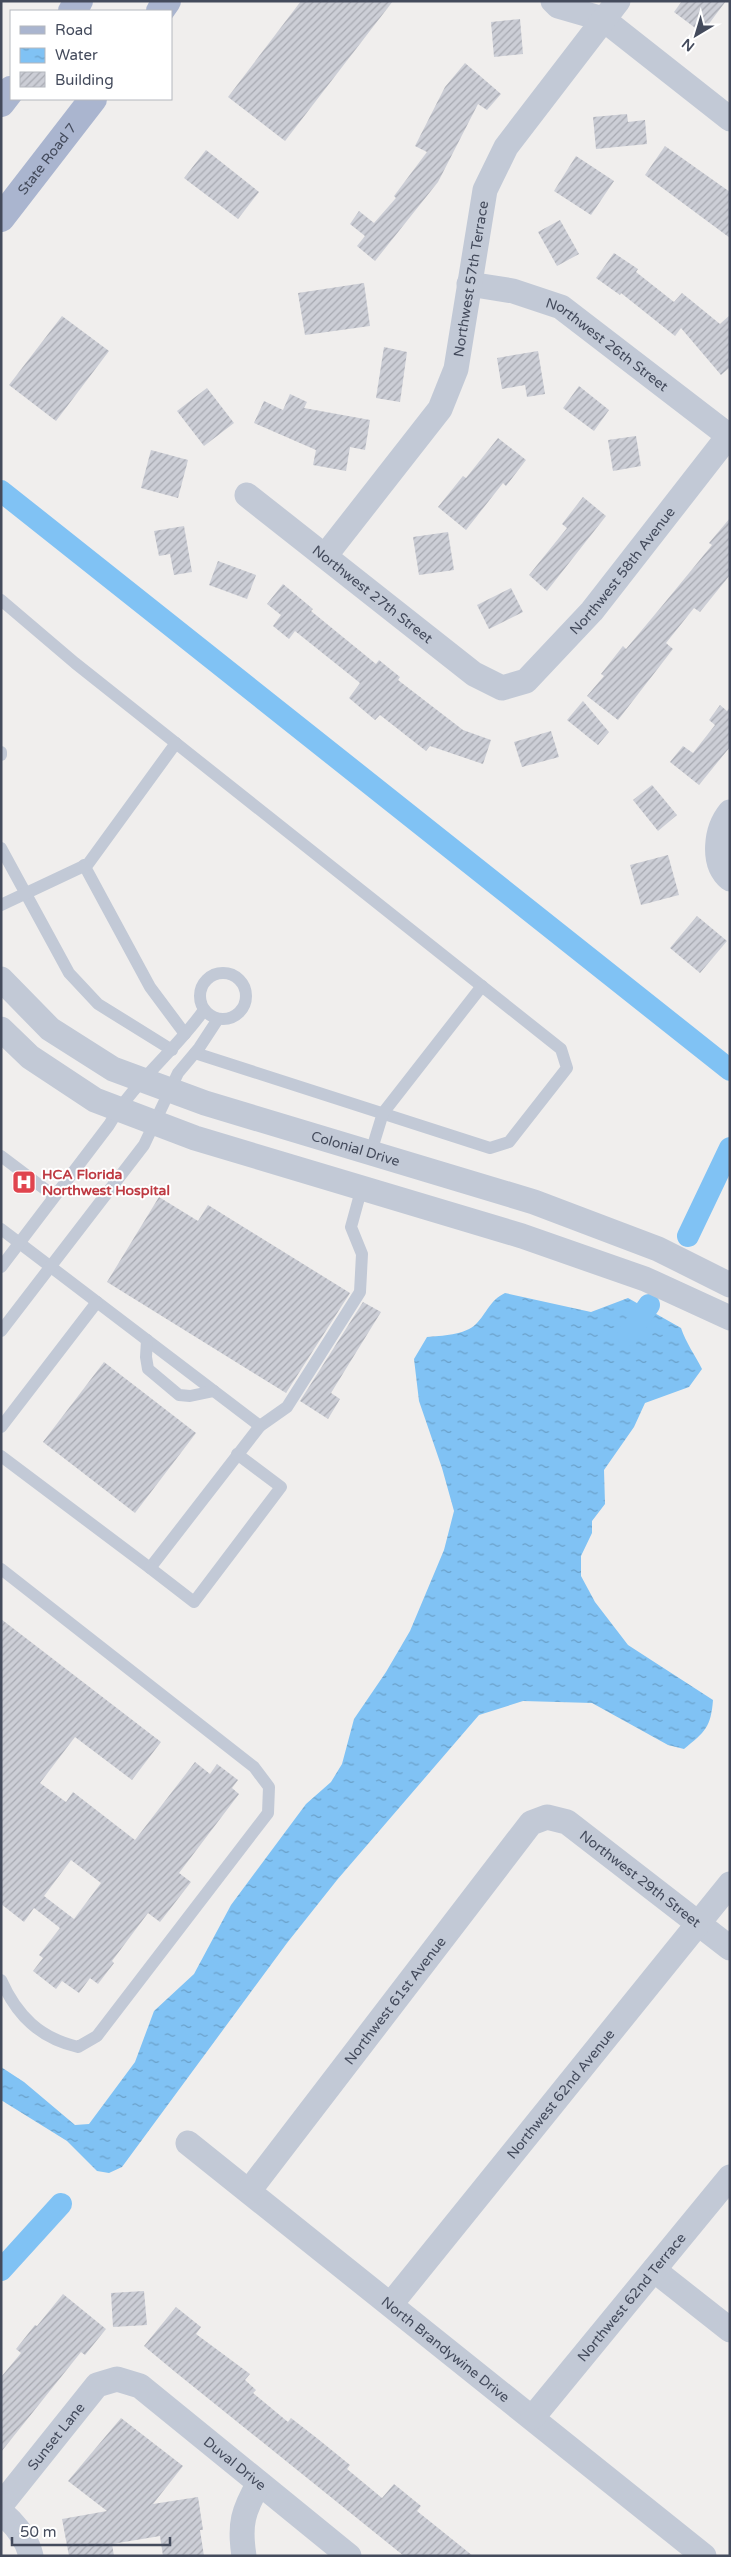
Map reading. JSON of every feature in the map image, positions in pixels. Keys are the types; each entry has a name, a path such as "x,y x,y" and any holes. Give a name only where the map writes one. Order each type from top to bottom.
{"main road":[{"name":"State Road 7","path":"1,218 92,100"}],"street":[{"path":"553,1 558,6 606,7 730,119"},
{"name":"Northwest 57th Terrace","path":"325,556 440,410 456,369 485,190 506,147 606,7"},
{"name":"Northwest 26th Street","path":"469,284 513,291 560,307 729,435"},
{"name":"Northwest 58th Avenue","path":"502,688 526,681 592,611 729,435"},
{"name":"Northwest 27th Street","path":"247,495 474,674 502,688"},
{"path":"730,812 722,822 716,851 725,875 730,879"},
{"name":"Colonial Drive","path":"1,979 50,1029 113,1069 168,1091 534,1202 658,1249 730,1285"},
{"path":"1,1030 30,1057 95,1100 195,1138 522,1236 645,1279 730,1318"},
{"path":"362,1188 372,1152"},
{"path":"522,1236 534,1202"},
{"path":"645,1279 658,1249"},
{"name":"Northwest 29th Street","path":"547,1817 567,1822 730,1948"},
{"name":"Northwest 61st Avenue","path":"249,2191 531,1823 547,1817"},
{"name":"Northwest 62nd Avenue","path":"391,2304 730,1884"},
{"name":"North Brandywine Drive","path":"188,2143 533,2417 704,2556"},
{"name":"Northwest 62nd Terrace","path":"533,2417 730,2177"},
{"path":"654,2270 730,2330"},
{"name":"Duval Drive","path":"116,2379 140,2386 349,2556"},
{"name":"Sunset Lane","path":"1,2504 97,2385 116,2379"},
{"path":"244,2556 240,2532 248,2504 259,2483"},
{"path":"1,2512 15,2524 29,2548 30,2556"}],"lane":[{"path":"1,600 75,663 561,1049 567,1068 509,1142 490,1148 195,1053"},
{"path":"1,906 84,865 176,743"},
{"path":"1,848 69,973 98,1004 172,1050"},
{"path":"84,865 150,987 185,1034"},
{"path":"218,973 234,975 244,986 247,1001 239,1014 233,1018 218,1019 204,1010 200,995 205,981 218,973"},
{"path":"372,1152 383,1113 482,986"},
{"path":"1,1267 109,1125 118,1108 172,1050 204,1010"},
{"path":"1,1331 144,1145 178,1073 195,1053 218,1019"},
{"path":"1,1156 54,1196"},
{"path":"150,1568 260,1426 287,1407 360,1292 362,1254 350,1227 362,1188"},
{"path":"1,1229 260,1426"},
{"path":"1,1427 97,1302"},
{"path":"147,1340 146,1357 148,1369 179,1395 190,1396 214,1390"},
{"path":"1,1456 194,1602 281,1487 237,1454"},
{"path":"1,1569 254,1767 269,1788 268,1814 97,2036 78,2047 56,2042 32,2025 10,2002 1,1980"}],"water":[{"path":"505,1293 591,1312 628,1298 681,1328 702,1369 689,1387 645,1403 634,1427 604,1470 605,1504 592,1521 592,1533 581,1556 581,1576 595,1602 628,1645 713,1700 711,1717 706,1728 684,1749 668,1745 592,1703 523,1701 479,1715 337,1880 287,1943 122,2167 109,2173 97,2171 67,2141 1,2100 1,2067 24,2082 75,2125 89,2124 135,2062 154,2011 194,1974 231,1905 306,1804 331,1782 342,1764 354,1719 386,1672 410,1631 444,1550 454,1511 442,1468 419,1401 414,1359 427,1337 466,1331 480,1320 496,1299"}],"building":[{"path":"301,1 393,1 285,141 228,97"},
{"path":"682,1 726,1 702,33 674,12"},
{"path":"520,19 523,54 494,57 491,22"},
{"path":"465,63 501,94 487,110 478,104 438,182 375,261 357,246 365,236 350,224 359,211 374,223 396,198 394,196 427,152 415,146 445,87"},
{"path":"627,114 628,122 645,120 647,144 596,149 593,117"},
{"path":"665,146 730,192 730,238 645,175"},
{"path":"206,150 259,192 238,219 184,178"},
{"path":"576,156 614,181 591,215 554,191"},
{"path":"560,220 579,254 557,266 538,232"},
{"path":"614,253 638,269 636,272 674,302 682,293 720,324 730,315 730,367 721,375 681,328 675,336 621,293 620,295 596,278"},
{"path":"364,283 370,326 305,335 298,293"},
{"path":"62,316 109,351 56,421 9,385"},
{"path":"384,347 407,352 400,402 376,398"},
{"path":"538,351 545,394 527,397 525,385 502,389 497,358"},
{"path":"579,386 609,410 594,431 563,408"},
{"path":"207,388 234,423 204,446 177,411"},
{"path":"290,394 307,402 304,408 370,420 365,450 350,447 346,471 313,465 316,450 254,423 264,401 283,410"},
{"path":"636,436 641,466 613,471 608,440"},
{"path":"498,438 526,460 506,486 503,483 466,530 438,507 463,476 466,478"},
{"path":"151,450 188,460 178,498 141,488"},
{"path":"583,497 606,516 547,591 529,575 567,528 562,524"},
{"path":"730,518 730,575 700,612 694,608 666,643 673,649 618,720 587,696 604,676 601,674 623,646 626,649 662,606 712,545 709,543"},
{"path":"184,526 192,572 174,575 170,554 159,556 154,531"},
{"path":"448,532 454,570 419,575 413,537"},
{"path":"218,561 256,575 247,599 209,585"},
{"path":"283,584 313,609 311,611 376,664 379,660 400,677 398,680 463,730 491,740 483,764 430,746 426,751 380,715 375,720 349,698 360,683 295,631 289,639 273,626 281,615 267,604"},
{"path":"511,588 523,612 489,629 477,605"},
{"path":"583,701 609,732 598,745 567,720"},
{"path":"720,705 727,711 730,707 730,747 699,785 670,762 683,746 693,753 715,725 709,720"},
{"path":"551,731 559,757 522,767 514,742"},
{"path":"652,785 677,815 658,831 633,800"},
{"path":"668,855 679,895 641,905 630,865"},
{"path":"697,916 727,941 700,973 670,948"},
{"path":"159,1197 198,1221 208,1205 350,1293 286,1393 107,1282"},
{"path":"363,1302 381,1312 331,1393 340,1399 328,1419 300,1401"},
{"path":"104,1362 196,1433 135,1513 43,1442"},
{"path":"1,1619 161,1742 132,1780 75,1737 40,1783 66,1802 73,1792 135,1840 195,1762 210,1774 217,1764 238,1780 232,1788 239,1794 179,1873 191,1882 160,1922 148,1913 112,1961 114,1963 98,1984 90,1978 79,1993 62,1981 56,1989 33,1971 43,1958 39,1955 60,1928 34,1908 24,1922 1,1904","holes":["71,1860 101,1883 74,1919 44,1896"]},
{"path":"144,2291 147,2325 113,2327 111,2293"},
{"path":"63,2294 106,2329 85,2355 81,2352 1,2452 1,2377 21,2353 16,2349"},
{"path":"176,2307 201,2327 196,2334 250,2374 245,2380 256,2390 253,2393 288,2422 291,2418 350,2465 347,2469 382,2498 394,2484 421,2506 417,2511 473,2556 404,2556 144,2346"},
{"path":"121,2418 183,2466 153,2504 198,2497 203,2530 200,2530 204,2556 163,2556 160,2536 112,2544 114,2556 69,2556 62,2519 107,2511 68,2481"}],"waterway":[{"path":"1,491 730,1070"},
{"path":"688,1236 730,1148"},
{"path":"628,1335 649,1305"},
{"path":"1,2270 61,2204"}],"place":[{"name":"HCA Florida Northwest Hospital","path":"24,1182"}]}
